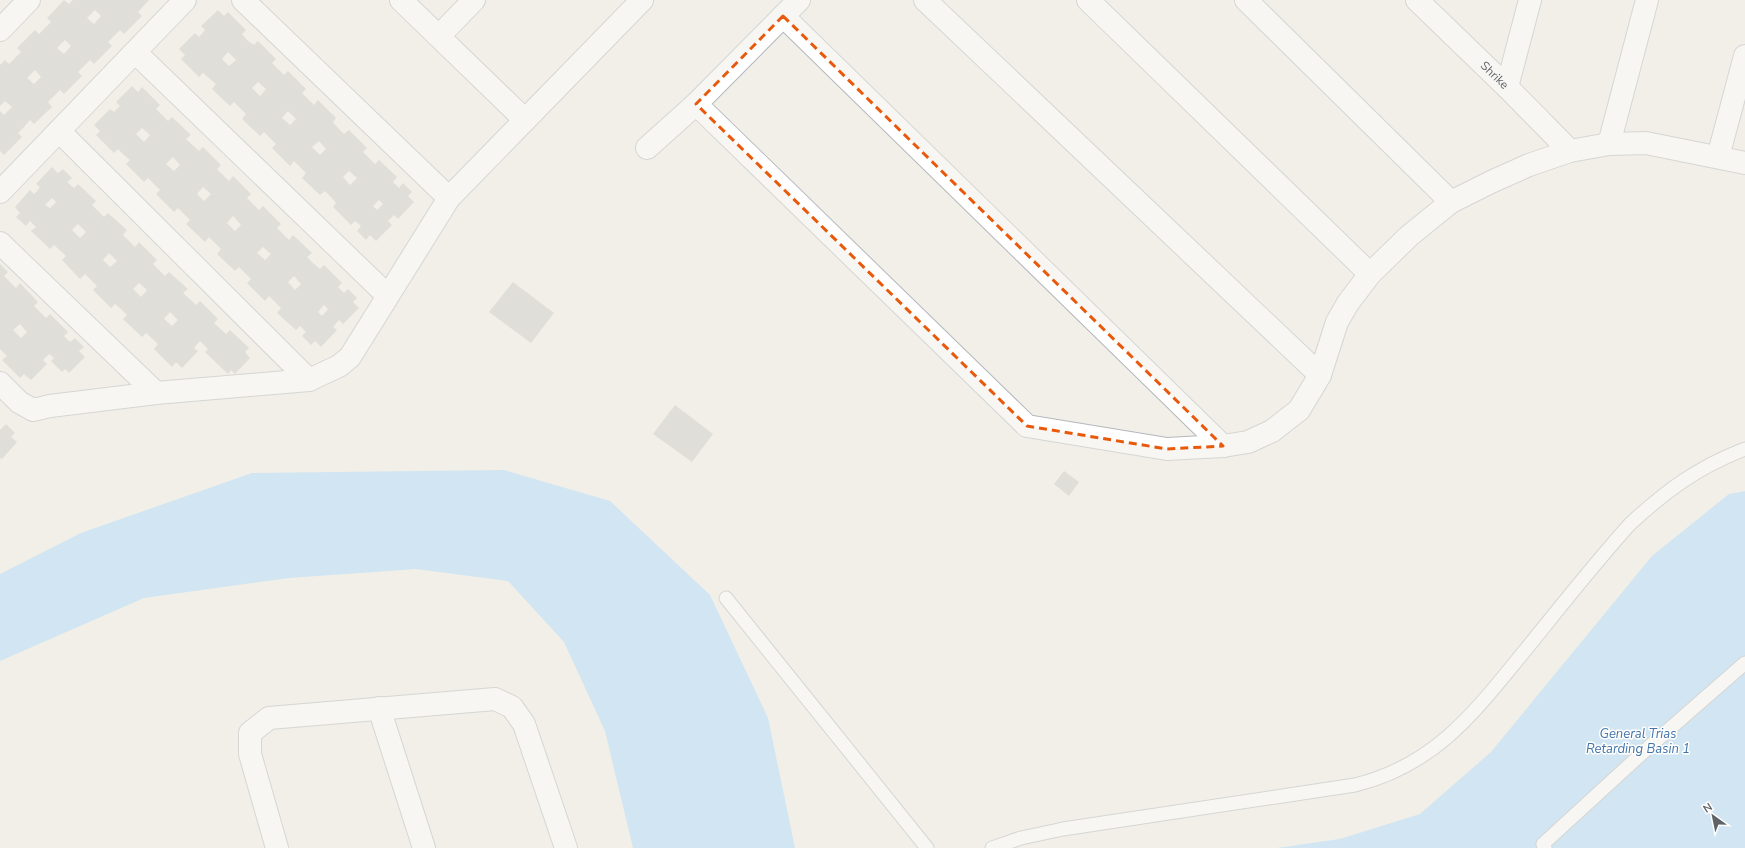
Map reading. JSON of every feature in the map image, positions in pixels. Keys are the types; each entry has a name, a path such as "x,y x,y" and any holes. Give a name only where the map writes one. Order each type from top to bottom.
{"street":[{"path":"0,30 29,0"},
{"path":"0,192 186,0"},
{"path":"243,0 449,198"},
{"path":"401,0 525,120"},
{"path":"439,36 474,0"},
{"path":"0,383 19,402 33,410 50,406 156,393 309,380 339,366 350,357 387,295 449,198 642,0"},
{"path":"647,148 696,104 799,0"},
{"path":"925,0 1320,375"},
{"path":"1088,0 1370,274"},
{"path":"1246,0 1451,202"},
{"name":"Shrike","path":"1417,0 1507,86 1570,151"},
{"path":"1507,86 1530,0"},
{"path":"1609,144 1647,0"},
{"path":"783,16 1223,446"},
{"path":"135,52 387,295"},
{"path":"1718,157 1745,56"},
{"path":"696,104 1027,426 1167,449 1223,446 1248,442 1272,431 1299,410 1320,375 1337,322 1348,303 1370,274 1410,236 1451,202 1529,165 1570,151 1609,144 1646,143 1745,163"},
{"path":"59,131 309,380"},
{"path":"0,243 156,393"},
{"path":"277,848 250,754 250,733 269,718 495,699 512,707 524,724 566,848"},
{"path":"379,708 424,848"}],"lane":[{"path":"992,848 1021,838 1057,830 1348,787 1384,777 1411,764 1449,736 1480,704 1630,524 1656,500 1685,478 1718,460 1745,449"},
{"path":"726,598 927,848"},
{"path":"1542,847 1650,746 1745,663"}],"highlighted area":[{"path":"783,16 1223,446 1167,449 1027,426 696,104"}],"water":[{"path":"504,470 610,501 710,595 768,718 795,848 633,848 605,731 564,642 508,581 416,569 289,578 144,598 0,661 0,574 81,533 252,473"},
{"name":"General Trias Retarding Basin 1","path":"1745,491 1745,848 1277,848 1340,839 1420,814 1491,752 1652,556 1729,494"}],"building":[{"path":"64,0 69,4 73,0 149,0 138,12 142,16 124,34 120,30 108,42 112,46 94,64 90,60 78,72 82,76 64,94 60,90 48,102 52,107 34,124 30,120 18,133 22,137 4,155 0,151 0,111 4,115 12,107 5,101 0,106 0,65 5,60 9,64 21,52 17,48 35,30 39,34 51,22 47,18","holes":["95,10 101,16 94,24 87,18","65,40 71,46 64,54 57,48","35,70 41,77 34,84 27,78"]},
{"path":"218,10 224,16 228,12 246,30 242,34 247,40 254,45 258,41 276,59 272,63 284,75 288,71 306,89 302,93 314,105 318,100 336,118 333,122 344,134 349,130 367,148 363,152 375,164 379,160 397,177 393,182 399,188 403,183 412,192 408,196 414,202 398,219 394,215 388,221 392,225 376,241 370,235 366,240 357,231 361,226 355,221 351,225 333,207 336,203 325,191 320,195 302,178 306,173 294,161 290,166 272,148 276,144 264,132 260,136 242,119 246,114 234,102 230,106 212,89 216,84 203,73 199,77 181,59 185,55 179,49 195,33 199,37 205,30 201,26","holes":["228,52 236,60 229,66 222,59","258,82 266,89 260,96 252,88","288,111 296,119 290,125 282,118","319,141 326,149 320,155 312,147","349,171 357,178 350,185 343,177","379,200 383,204 377,210 373,206"]},
{"path":"132,86 138,92 142,87 160,105 156,109 168,121 172,117 191,135 186,139 199,151 203,147 221,165 217,169 229,181 233,176 251,194 247,198 259,210 263,206 281,224 277,228 289,240 293,235 312,253 307,257 313,263 320,269 324,265 342,283 338,287 344,293 348,289 357,298 353,302 359,308 343,324 339,320 333,327 337,330 321,347 315,341 311,345 302,336 306,332 300,326 296,330 277,313 281,308 269,296 265,301 247,283 251,279 239,267 235,271 217,254 221,249 209,237 205,242 186,224 190,220 178,208 174,212 156,194 160,190 148,178 144,182 126,164 130,160 118,149 114,153 96,135 100,131 94,125 110,109 114,112 120,106 116,102","holes":["142,128 150,135 144,142 136,134","173,157 180,165 174,171 166,164","203,187 211,194 204,201 197,194","233,216 241,225 235,231 227,223","263,247 271,254 265,260 257,253","294,276 301,284 295,290 288,282","324,305 328,309 322,316 318,312"]},
{"path":"52,167 58,173 63,169 72,178 67,182 74,188 78,184 96,201 92,205 104,217 108,213 127,230 123,235 135,247 139,242 157,260 153,264 165,276 169,272 188,289 183,293 196,305 200,301 218,319 214,323 226,334 230,330 249,348 245,352 250,358 235,374 231,370 228,374 205,352 208,349 200,341 194,348 198,351 182,368 176,362 172,367 154,349 158,344 146,333 142,337 123,319 127,315 115,304 111,308 93,290 97,286 85,274 80,279 62,260 66,256 54,245 50,249 31,231 36,227 30,221 26,226 16,217 20,213 15,207 30,190 34,194 37,191 40,187 36,184","holes":["52,198 56,202 50,208 45,205","78,224 86,232 80,238 72,230","109,253 117,261 110,267 103,260","139,283 147,290 141,297 133,289","170,312 178,320 172,326 164,319"]},
{"path":"0,264 8,272 4,276 16,288 20,283 38,302 34,306 46,318 50,314 68,332 64,336 70,342 75,338 84,347 79,351 85,357 69,373 65,369 62,372 51,361 54,358 49,354 43,360 47,364 31,380 24,374 20,378 2,360 7,356 0,349","holes":["20,324 27,332 21,338 13,330"]},
{"path":"513,282 554,313 531,343 489,312"},
{"path":"675,405 713,434 692,462 653,434"},
{"path":"6,424 15,433 11,437 17,442 2,459 0,458 0,430"},
{"path":"1064,471 1079,482 1069,496 1054,484"}]}
